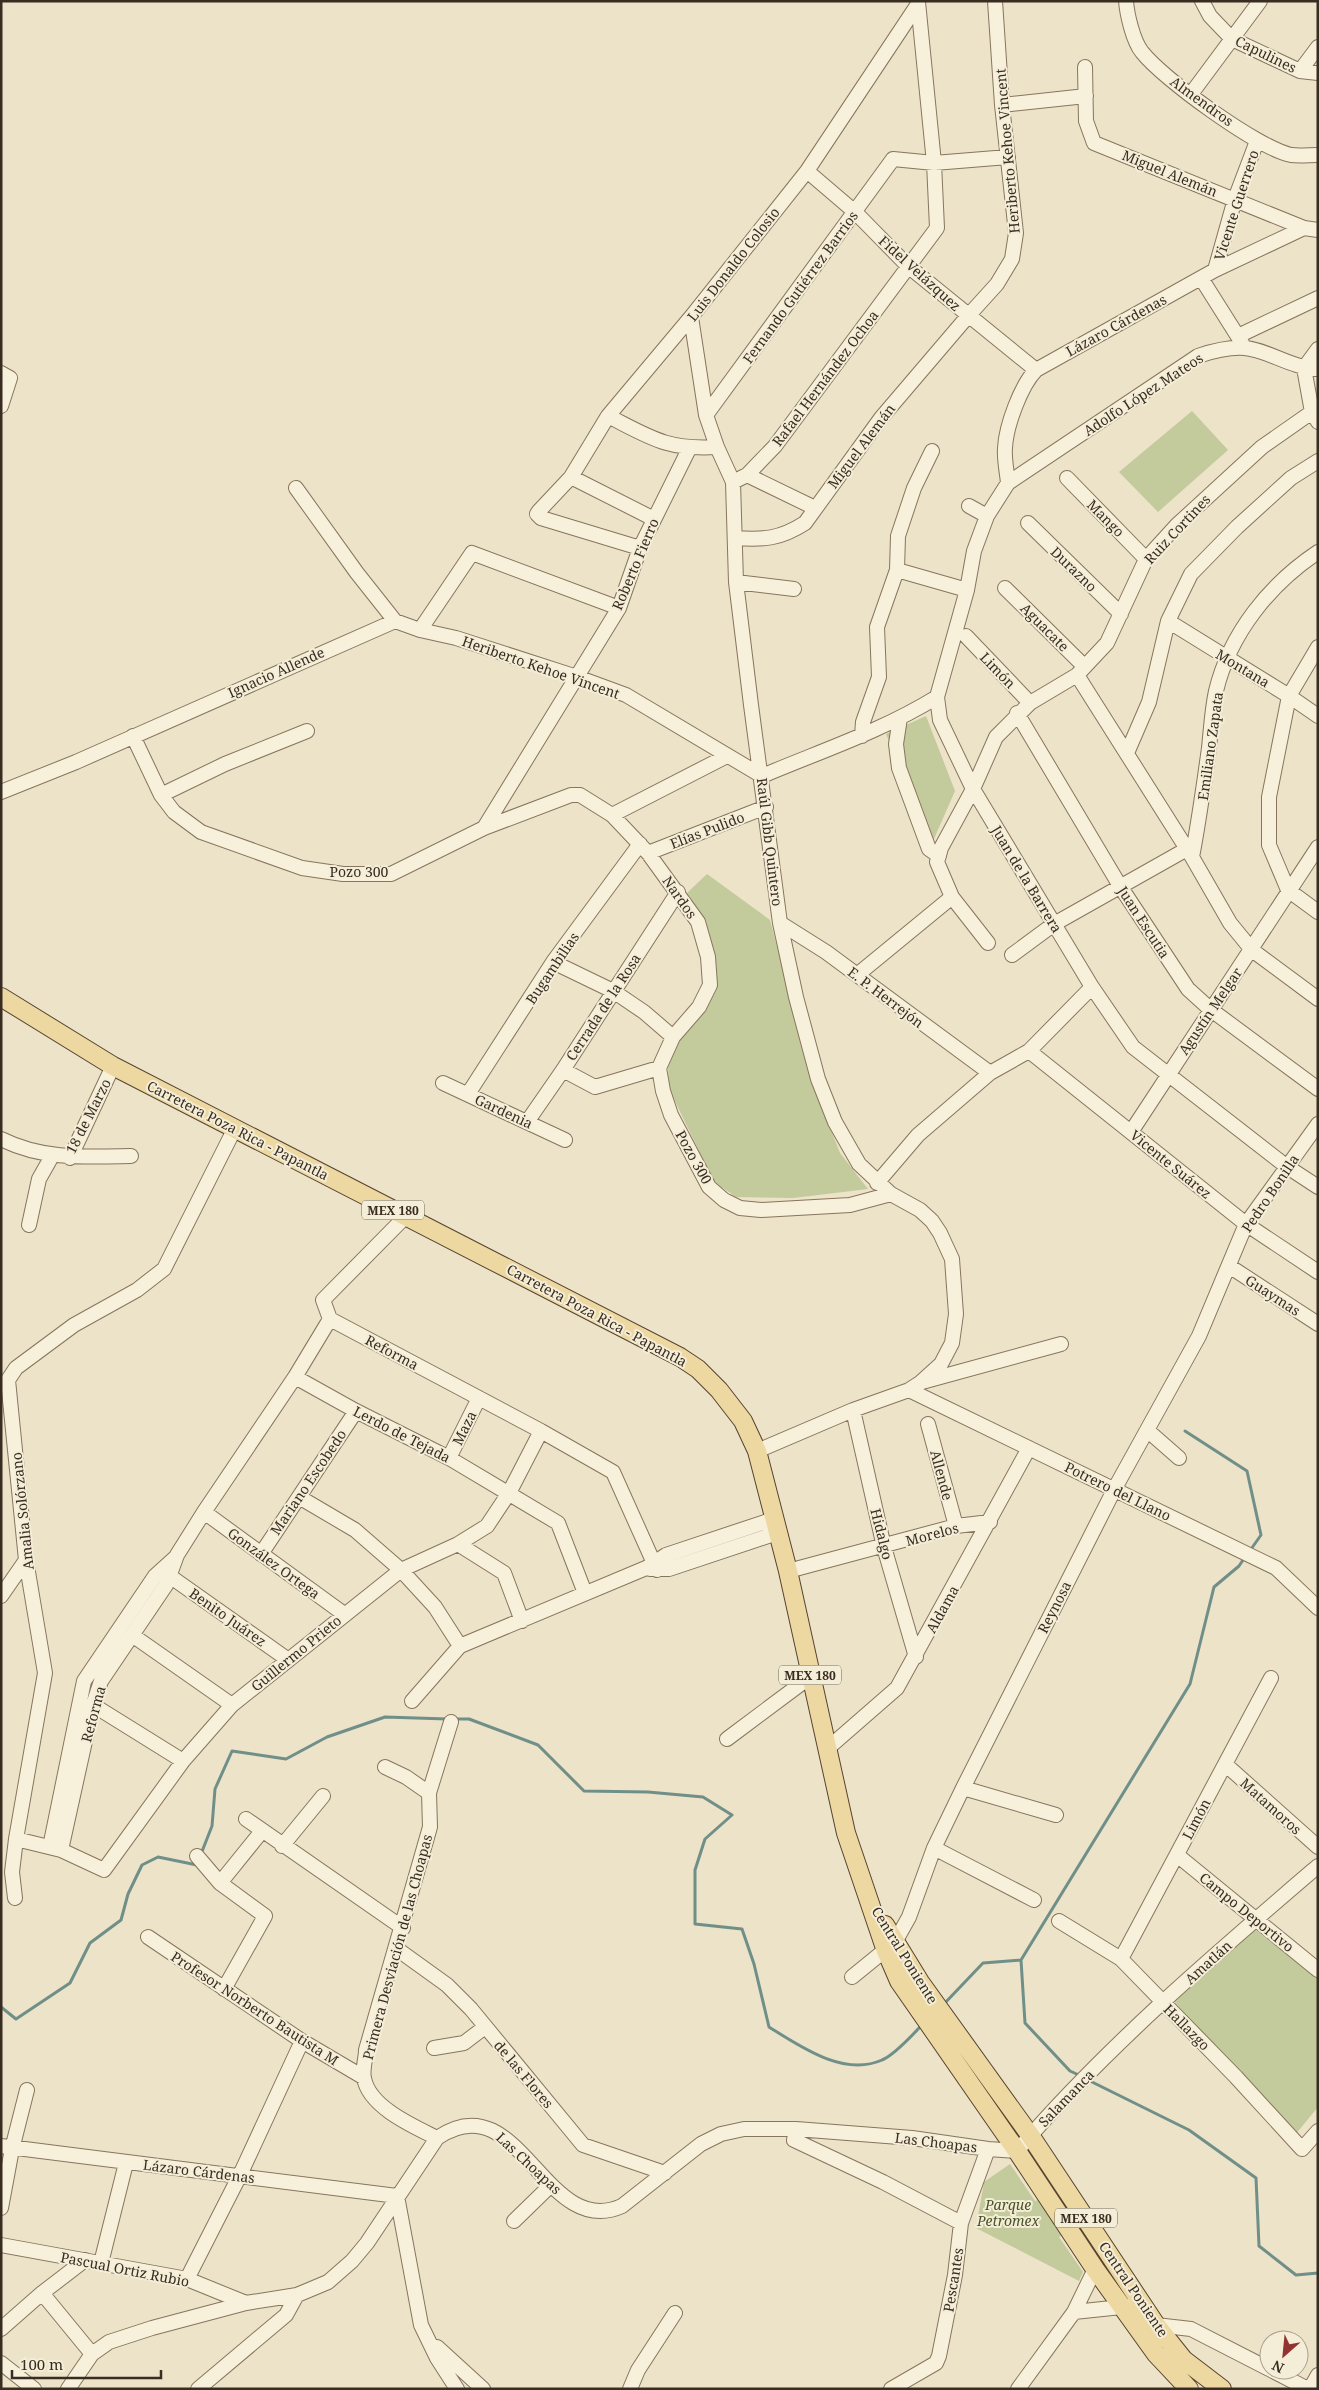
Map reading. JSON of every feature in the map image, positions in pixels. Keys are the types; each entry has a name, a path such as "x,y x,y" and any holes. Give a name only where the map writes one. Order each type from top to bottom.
{"main road":[{"name":"Carretera Poza Rica - Papantla","path":"1,998 113,1066 680,1357 698,1369 719,1390 743,1420 757,1451 788,1571 846,1833 869,1896"},
{"name":"Central Poniente","path":"869,1896 891,1946 944,2047 1156,2354 1189,2389"},
{"name":"Central Poniente","path":"913,1988 958,2037 1030,2135 1156,2325 1184,2360 1222,2389"}],"street":[{"name":"Heriberto Kehoe Vincent","path":"968,316 997,284 1012,259 1016,233 1002,105 995,1"},
{"name":"Almendros","path":"1126,1 1127,14 1141,51 1190,94 1257,141 1291,154 1318,156"},
{"name":"Capulines","path":"1202,1 1210,16 1232,38 1300,71 1318,74"},
{"path":"1190,94 1260,1"},
{"path":"908,266 936,228 934,163 918,3"},
{"name":"Luis Donaldo Colosio","path":"640,548 541,518 537,514 571,477 608,416 691,317 807,171 918,3"},
{"path":"1300,71 1318,47"},
{"name":"Miguel Alemán","path":"1085,66 1086,122 1094,143 1311,229"},
{"path":"1002,105 1086,96"},
{"name":"Vicente Guerrero","path":"1216,270 1235,199 1257,141"},
{"path":"934,163 1008,158"},
{"name":"Fernando Gutiérrez Barrios","path":"706,415 893,159 934,163"},
{"name":"Fidel Velázquez","path":"807,171 855,212 908,266 1036,370"},
{"name":"Lázaro Cárdenas","path":"1008,483 1005,448 1020,394 1027,379 1036,370 1216,270 1311,229"},
{"name":"Rafael Hernández Ochoa","path":"733,482 747,475 775,446 908,266"},
{"path":"1201,278 1245,348"},
{"path":"1238,336 1318,298"},
{"name":"Miguel Alemán","path":"735,538 759,539 788,534 805,524 881,418 968,316"},
{"path":"691,317 706,415 717,448 733,482"},
{"name":"Adolfo López Mateos","path":"1008,483 1198,356 1219,350 1245,348 1311,369"},
{"path":"1315,417 1311,369 1318,349"},
{"path":"1,406 6,375"},
{"path":"608,416 660,442 688,449 717,448"},
{"name":"Ruiz Cortines","path":"939,856 940,848 972,788 996,737 1030,703 1081,671 1106,643 1146,558 1201,501 1262,447 1315,417"},
{"name":"Roberto Fierro","path":"484,828 619,608 640,548 688,449"},
{"path":"862,736 863,722 880,676 877,626 897,570 898,536 914,488 932,451"},
{"path":"1127,753 1149,702 1168,621 1191,574 1237,527 1291,478 1318,461"},
{"path":"747,475 815,508"},
{"path":"571,477 654,519"},
{"name":"Mango","path":"1067,478 1146,558"},
{"name":"Raúl Gibb Quintero","path":"733,482 736,582 780,923 796,997 818,1079 835,1122 859,1164 877,1183"},
{"name":"Juan de la Barrera","path":"1008,483 987,516 974,552 967,590 937,697 940,720 972,788 1092,987 1133,1047 1286,1166 1318,1187"},
{"path":"296,488 357,573 395,621 420,630 472,554 619,608"},
{"path":"969,506 987,516"},
{"name":"Durazno","path":"1028,523 1121,614"},
{"name":"Emiliano Zapata","path":"1189,853 1201,808 1216,691 1227,658 1250,615 1299,565 1318,552"},
{"path":"897,570 967,590"},
{"path":"736,582 794,589"},
{"name":"Aguacate","path":"1005,588 1081,671"},
{"name":"Ignacio Allende","path":"1,792 76,762 395,621"},
{"name":"Montana","path":"1168,621 1318,716"},
{"name":"Heriberto Kehoe Vincent","path":"420,630 456,638 626,695 762,776"},
{"name":"Limón","path":"966,636 1030,703"},
{"path":"1318,647 1289,696 1269,798 1269,845 1288,890 1318,912"},
{"path":"1081,671 1127,753 1230,923 1252,950 1318,999"},
{"path":"762,776 862,736 900,718 937,697"},
{"name":"Juan Escutia","path":"1018,713 1120,886 1188,989 1210,1009 1318,1089"},
{"path":"900,718 896,744 899,768 929,849 939,856 937,862 952,897 988,943"},
{"path":"161,794 225,764 307,731"},
{"name":"Pozo 300","path":"133,736 161,794 174,812 201,832 302,868 343,874 391,874 484,828 571,795 580,795 612,815 644,849"},
{"path":"612,815 727,756"},
{"name":"Elías Pulido","path":"644,849 766,807"},
{"name":"Agustín Melgar","path":"1131,1132 1318,847"},
{"name":"Nardos","path":"644,849 678,892 698,922 708,956 710,985 699,1007 673,1037"},
{"name":"Bugambilias","path":"468,1094 553,962 644,849"},
{"path":"1012,955 1054,924 1120,886 1189,853"},
{"name":"Cerrada de la Rosa","path":"527,1122 563,1070 678,892"},
{"path":"857,975 952,897"},
{"name":"E. P. Herrejón","path":"780,923 826,952 990,1073"},
{"path":"553,962 613,991 644,1012 673,1037 659,1068 595,1088 563,1070"},
{"path":"914,1386 941,1364 952,1343 956,1314 952,1259 932,1222 920,1210 891,1194 877,1183 918,1135 990,1073 1029,1051 1092,987"},
{"name":"Vicente Suárez","path":"1029,1051 1246,1224 1318,1272"},
{"name":"18 de Marzo","path":"1,1139 52,1156 70,1158 113,1066"},
{"name":"Pozo 300","path":"659,1068 662,1091 671,1114 709,1187 724,1200 740,1208 761,1210 850,1205 891,1194"},
{"name":"Gardenia","path":"444,1083 565,1140"},
{"name":"Pedro Bonilla","path":"1229,1266 1246,1224 1318,1124"},
{"name":"Amalia Solórzano","path":"15,1898 12,1872 16,1839 45,1673 26,1560 5,1382 16,1368 74,1324 138,1290 164,1269 236,1128"},
{"path":"28,1224 39,1179 52,1156"},
{"path":"70,1158 130,1156"},
{"path":"330,1319 323,1300 406,1216"},
{"name":"Guaymas","path":"1229,1266 1318,1324"},
{"name":"Reynosa","path":"891,1946 909,1917 934,1848 963,1788 1115,1488 1199,1336 1229,1266"},
{"name":"Reforma","path":"55,1848 101,1681 132,1635 165,1573 295,1377 330,1319 541,1431 613,1472 653,1567"},
{"path":"757,1451 914,1386 1061,1344"},
{"name":"Lerdo de Tejada","path":"295,1377 356,1411 449,1458 558,1523 585,1593"},
{"name":"Potrero del Llano","path":"914,1386 1029,1448 1115,1488 1276,1568 1318,1608"},
{"name":"Maza","path":"449,1458 479,1398"},
{"name":"Hidalgo","path":"853,1410 884,1547 916,1657"},
{"name":"Mariano Escobedo","path":"260,1554 356,1411"},
{"name":"Allende","path":"928,1424 956,1526"},
{"path":"1147,1430 1179,1458"},
{"name":"Guillermo Prieto","path":"55,1848 104,1870 183,1761 232,1705 287,1659 401,1570 458,1544 487,1526 509,1493 541,1431"},
{"name":"Aldama","path":"827,1749 897,1688 916,1657 1029,1448"},
{"path":"299,1497 355,1530 401,1570 435,1607 460,1646"},
{"name":"González Ortega","path":"204,1512 344,1614"},
{"name":"Morelos","path":"788,1571 884,1547 956,1526 990,1522"},
{"path":"653,1567 669,1569 713,1554 776,1526"},
{"path":"412,1701 460,1646 585,1593 653,1567 666,1555 709,1540 776,1526"},
{"path":"709,1540 713,1554"},
{"path":"458,1544 504,1573 522,1621"},
{"path":"1,1596 26,1560"},
{"name":"Reforma","path":"60,1828 84,1681 155,1576 165,1573"},
{"name":"Benito Juárez","path":"165,1573 287,1659"},
{"path":"132,1635 232,1705"},
{"path":"727,1739 810,1677"},
{"name":"Limón","path":"1121,1959 1271,1678"},
{"path":"93,1705 183,1761"},
{"name":"Primera Desviación de las Choapas","path":"437,2138 395,2116 371,2094 363,2077 366,2050 397,1950 430,1827 429,1793 451,1722"},
{"name":"Matamoros","path":"1225,1764 1318,1847"},
{"path":"385,1767 406,1776 429,1793"},
{"path":"963,1788 1056,1816"},
{"path":"282,1846 323,1796"},
{"path":"246,1819 282,1846 403,1928"},
{"path":"220,1883 262,1831"},
{"path":"16,1839 55,1848"},
{"path":"934,1848 1034,1900"},
{"name":"Campo Deportivo","path":"1177,1855 1318,1970"},
{"path":"197,1856 220,1883 265,1916 224,1989"},
{"name":"Amatlán","path":"1102,2061 1162,2003 1318,1866"},
{"name":"Hallazgo","path":"1060,1921 1121,1959 1302,2148 1318,2131"},
{"name":"Profesor Norberto Bautista M","path":"148,1937 302,2040 363,2077"},
{"path":"852,1977 891,1946"},
{"name":"de las Flores","path":"397,1950 446,1986 471,2009 583,2145 665,2174"},
{"path":"434,2048 464,2043 485,2027"},
{"path":"187,2280 240,2176 302,2040"},
{"name":"Salamanca","path":"1030,2135 1102,2061"},
{"path":"1,2208 7,2147 27,2090"},
{"name":"Las Choapas","path":"68,2389 92,2354 109,2342 152,2328 246,2303 296,2295 328,2282 352,2261 367,2243 437,2138 450,2129 469,2124 492,2129 514,2145 551,2185 580,2206 607,2211 622,2206 701,2144 722,2134 744,2129 796,2129 912,2138 988,2149 1017,2151"},
{"path":"796,2129 794,2140 883,2182 961,2223"},
{"path":"1017,2151 1030,2135"},
{"name":"Lázaro Cárdenas","path":"7,2147 397,2196"},
{"name":"Pescantes","path":"891,2389 936,2363 955,2275 961,2223 988,2149"},
{"path":"101,2263 126,2163"},
{"path":"514,2221 551,2185"},
{"path":"397,2196 421,2324 427,2338 457,2389"},
{"name":"Pascual Ortiz Rubio","path":"1,2245 187,2280 246,2303"},
{"path":"1,2329 42,2293 85,2260"},
{"path":"1018,2389 1074,2312 1096,2269"},
{"path":"42,2293 92,2354"},
{"path":"198,2389 286,2315 296,2295"},
{"path":"1074,2312 1102,2308 1124,2308 1142,2302"},
{"path":"630,2389 638,2370 675,2313"},
{"path":"1156,2325 1190,2329 1259,2364"},
{"path":"427,2338 483,2389"},
{"path":"1,2363 34,2389"},
{"path":"1291,2380 1309,2389 1318,2375"}],"green space":[{"path":"1192,411 1228,450 1158,512 1119,472"},
{"path":"926,716 955,791 933,841 886,734"},
{"path":"707,874 770,920 809,1068 821,1105 840,1153 868,1189 793,1198 736,1197 714,1182 669,1089 668,1067 676,1046 717,986 716,962 703,923 687,893"},
{"path":"1253,1928 1318,1979 1318,2107 1295,2135 1171,1998"},
{"name":"Parque Petromex","path":"1010,2164 1035,2201 1038,2200 1063,2234 1059,2237 1083,2272 1079,2281 976,2228 984,2182"}],"waterway":[{"path":"1185,1431 1247,1471 1261,1535 1249,1552"},
{"path":"1081,2076 1070,2071 1025,2023 1021,1960 1190,1684 1214,1587 1239,1566 1245,1557"},
{"path":"201,1854 212,1826 215,1789 232,1751 286,1759 327,1737 385,1717 447,1719"},
{"path":"454,1719 469,1719 538,1745 584,1791 648,1792 703,1797 732,1815 705,1839 695,1870 695,1924 742,1929 754,1964 769,2027 809,2051 838,2062 853,2065 868,2064 882,2060 904,2044 923,2024"},
{"path":"1,2007 16,2019 70,1983 90,1943 121,1920 128,1894 142,1865 158,1857 197,1865"},
{"path":"943,2005 983,1963 1021,1960"},
{"path":"1088,2080 1189,2130 1256,2178 1259,2246 1296,2275 1318,2273"}]}
